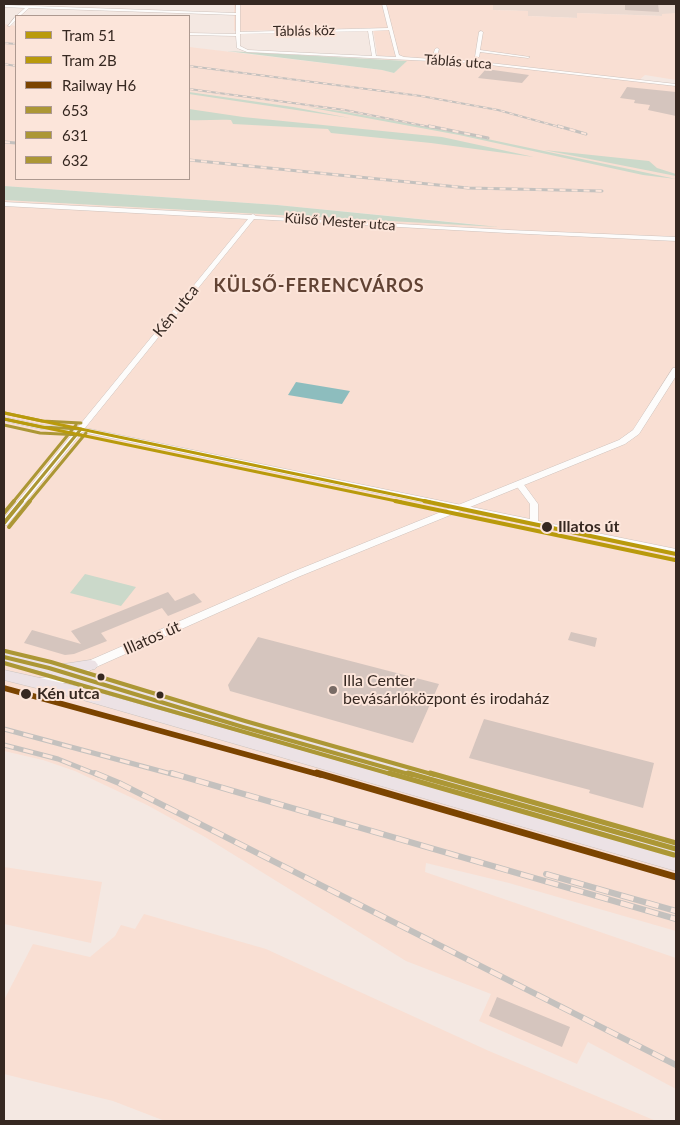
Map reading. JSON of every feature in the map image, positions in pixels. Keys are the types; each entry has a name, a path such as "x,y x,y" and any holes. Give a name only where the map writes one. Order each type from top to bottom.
{"main road":[{"path":"4,657 49,668 299,744 676,848"},
{"path":"4,674 35,681 82,678 676,864"}],"street":[{"path":"86,15 95,4"},
{"path":"156,15 164,4"},
{"path":"238,4 239,48"},
{"path":"384,4 397,56 402,58"},
{"path":"4,6 238,14"},
{"path":"19,15 28,7"},
{"path":"15,19 9,25 15,25"},
{"name":"Táblás köz","path":"190,34 391,29"},
{"path":"370,30 374,57"},
{"path":"472,62 478,51 481,32"},
{"name":"Táblás utca","path":"239,48 251,52 472,62 676,85"},
{"path":"434,60 437,49"},
{"path":"478,51 528,56"},
{"name":"Külső Mester utca","path":"4,204 253,216 431,228 676,239"},
{"name":"Kén utca","path":"4,523 253,216"},
{"name":"Illatos út","path":"82,678 302,571 631,438 676,370"},
{"path":"4,418 41,427 81,429 676,552"},
{"path":"519,484 534,504 534,522"}],"shaded area":[{"path":"234,4 493,4 493,10 528,11 528,16 577,18 577,13 662,16 662,14 676,13 676,80 645,75 638,81 626,80 676,86 676,931 509,883 426,863 425,872 676,958 676,1089 588,1042 577,1064 479,1021 491,994 406,961 205,837 147,805 75,771 43,760 4,751 4,200 483,225 277,205 4,186 4,24 15,26 15,180 190,180 190,47 394,73 406,61 378,59 373,28 234,31"},
{"path":"493,4 676,4 676,13 663,16 577,13 577,18 528,16 528,11 492,10"},
{"path":"4,867 102,882 91,943 4,924"},
{"path":"144,914 266,949 489,1051 656,1121 165,1121 113,1101 4,1074 4,1000 33,944 90,957 115,936 121,925 135,929"}],"green space":[{"path":"227,51 407,61 394,73"},
{"path":"190,92 293,107 350,118 190,94"},
{"path":"307,107 341,111 459,133 676,179 643,175 459,135"},
{"path":"190,109 243,117 442,137 534,157 431,143 331,133 328,129 233,124 231,120 190,120"},
{"path":"544,150 649,161 657,168 676,174 676,176"},
{"path":"4,186 277,205 499,227 4,200"},
{"path":"85,574 136,587 121,606 70,593"}],"water":[{"path":"296,382 350,391 342,404 288,395"}],"building":[{"path":"625,4 658,4 659,12 625,10"},
{"path":"486,69 529,75 522,83 478,78"},
{"path":"627,87 676,92 676,116 648,110 650,105 634,103 635,100 620,98"},
{"path":"168,592 175,601 194,593 202,602 168,616 162,608 101,633 107,641 74,654 65,655 24,643 32,630 81,644 71,631"},
{"path":"571,632 597,638 595,647 568,640"},
{"name":"Illa Center bevásárlóközpont és irodaház","path":"258,637 439,684 413,743 230,691 228,685"},
{"path":"484,719 654,763 643,808 589,793 590,790 469,758"},
{"path":"497,997 570,1027 562,1047 489,1016"}],"railway":[{"path":"4,43 15,44"},
{"path":"4,64 15,66"},
{"path":"190,66 421,96 498,110 563,128"},
{"path":"190,89 345,110 435,128"},
{"path":"429,126 488,138"},
{"path":"558,126 586,134"},
{"path":"4,142 15,143"},
{"path":"190,160 468,188 602,191"},
{"path":"4,729 175,775"},
{"path":"4,745 58,759 98,775"},
{"path":"95,773 119,783 676,1065"},
{"path":"171,773 676,919"},
{"path":"546,874 676,911"}],"tram line":[{"name":"51","path":"4,413 676,554"},
{"name":"2B","path":"4,419 675,560"}],"rail line":[{"name":"H6","path":"4,688 236,750 676,877"}],"transit line":[{"name":"632","path":"5,413 42,421 81,423"},
{"name":"653","path":"4,419 41,427 81,429"},
{"name":"631","path":"4,425 40,433 81,435"},
{"name":"632","path":"4,513 76,425"},
{"name":"653","path":"4,523 81,429"},
{"name":"631","path":"9,527 86,433"},
{"name":"632","path":"5,651 51,662 245,721 676,843"},
{"name":"653","path":"4,657 49,668 243,727 676,849"},
{"name":"631","path":"4,663 674,855"}],"place":[{"name":"Illatos út","path":"547,527"},
{"name":"Illa Center bevásárlóközpont és irodaház","path":"333,690"},
{"name":"Kén utca","path":"26,694"}],"district":[{"name":"KÜLSŐ-FERENCVÁROS","path":"319,286"}]}
